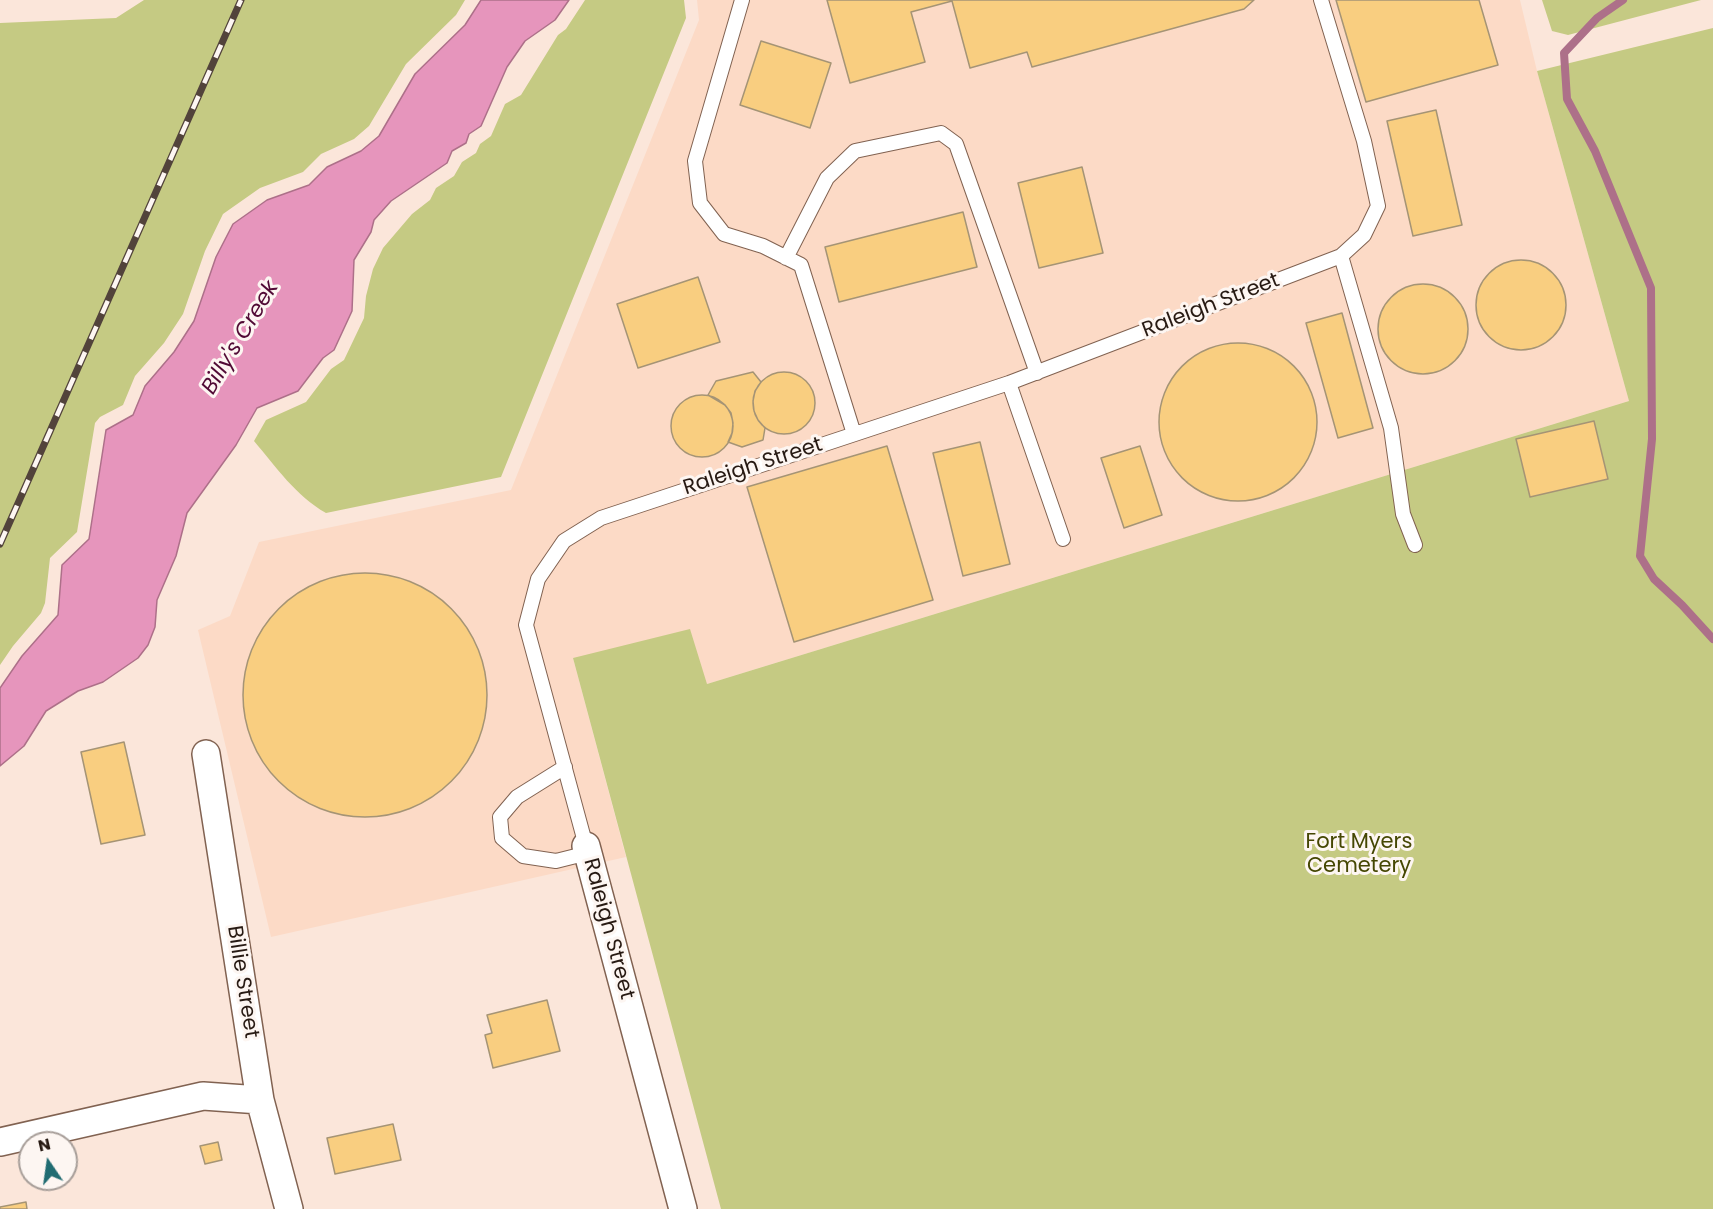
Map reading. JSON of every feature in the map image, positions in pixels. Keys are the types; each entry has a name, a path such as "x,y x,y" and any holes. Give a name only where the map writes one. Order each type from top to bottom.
{"street":[{"name":"Billie Street","path":"206,753 260,1100 289,1209"},
{"name":"Raleigh Street","path":"587,850 683,1209"},
{"path":"0,1142 203,1096 260,1100"}],"lane":[{"path":"742,0 695,161 700,203 724,234 764,246 801,265 854,434"},
{"name":"Raleigh Street","path":"587,850 526,625 538,579 564,540 601,518 1009,383 1341,256 1364,235 1378,206 1364,141 1321,0"},
{"path":"786,258 827,178 855,151 941,133 956,144 1036,373"},
{"path":"1341,256 1391,428 1403,514 1415,545"},
{"path":"1009,383 1063,539"},
{"path":"564,767 517,797 500,817 502,838 524,856 556,861 587,850"}],"shaded area":[{"path":"697,0 1520,0 1537,71 1629,401 707,684 573,658 626,857 271,937 198,630 230,616 259,542 511,490 699,20"}],"green space":[{"path":"144,0 465,0 456,15 406,64 369,126 354,139 321,154 303,172 260,188 223,214 205,251 183,314 164,343 135,376 123,405 100,417 95,423 77,532 50,558 45,603 41,613 0,665 0,23 116,18"},
{"path":"585,0 684,0 686,18 501,477 326,513 296,490 254,441 266,420 306,402 331,369 344,360 364,318 366,296 373,269 383,248 412,214 430,200 436,188 454,176 462,162 476,153 480,144 491,136 505,104 521,95 558,35 566,29"},
{"path":"1542,0 1701,0 1568,35 1552,31"},
{"name":"Fort Myers Cemetery","path":"1713,28 1713,1209 721,1209 573,658 690,629 707,684 1629,401 1537,71"}],"water":[{"name":"Billy's Creek","path":"481,0 569,0 555,20 525,41 507,67 481,126 469,134 466,143 452,151 447,163 391,201 374,220 371,232 354,260 352,311 334,350 323,358 298,391 257,408 236,445 187,513 176,556 157,600 155,627 148,645 138,658 103,682 78,691 46,711 24,746 0,766 0,688 22,656 58,615 62,565 89,539 106,430 133,415 145,386 174,352 194,321 216,257 233,224 267,200 309,185 327,167 361,151 379,136 415,74 465,25"}],"building":[{"path":"827,0 1254,0 1244,9 1032,67 1027,52 970,68 952,1 911,12 925,62 850,83"},
{"path":"1336,0 1479,0 1498,65 1366,102"},
{"path":"761,41 831,63 810,128 740,105"},
{"path":"1436,110 1462,225 1413,236 1387,121"},
{"path":"1082,167 1103,253 1039,268 1018,183"},
{"path":"963,212 977,267 839,302 825,247"},
{"path":"1521,260 1538,263 1553,273 1563,288 1566,305 1563,322 1553,337 1538,347 1521,350 1504,347 1489,337 1479,322 1476,305 1479,288 1489,273 1504,263"},
{"path":"698,277 720,342 638,368 617,304"},
{"path":"1423,284 1440,287 1455,297 1465,312 1468,329 1465,346 1455,361 1440,371 1423,374 1406,371 1391,361 1381,346 1378,329 1381,312 1391,297 1406,287"},
{"path":"1342,313 1373,428 1338,438 1306,323"},
{"path":"1238,343 1268,349 1282,356 1294,366 1304,378 1311,392 1317,422 1311,452 1304,466 1294,478 1282,488 1268,495 1238,501 1208,495 1194,488 1182,478 1172,466 1165,452 1159,422 1165,392 1172,378 1182,366 1194,356 1208,349"},
{"path":"753,372 761,382 755,391 754,411 765,428 763,440 742,447 728,442 732,433 731,413 725,405 708,395 716,381"},
{"path":"784,372 801,377 806,381 810,386 815,403 810,420 806,425 801,429 784,434 767,429 762,425 758,420 753,403 758,386 762,381 767,377"},
{"path":"702,395 719,400 724,404 728,409 733,426 728,443 724,448 719,452 702,457 685,452 680,448 676,443 671,426 676,409 680,404 685,400"},
{"path":"1594,421 1608,479 1530,497 1516,439"},
{"path":"980,442 1010,564 963,576 933,453"},
{"path":"887,446 933,600 794,642 747,487"},
{"path":"1140,446 1162,515 1124,528 1101,458"},
{"path":"365,573 389,576 412,583 433,594 451,609 466,627 477,648 484,671 487,695 484,719 477,742 466,763 451,781 433,796 412,807 389,814 365,817 341,814 318,807 297,796 279,781 264,763 253,742 246,719 243,695 246,671 253,648 264,627 279,609 297,594 318,583 341,576"},
{"path":"124,742 145,835 101,844 81,752"},
{"path":"547,1000 560,1051 493,1068 485,1035 492,1033 487,1015"},
{"path":"393,1124 401,1160 335,1174 327,1138"},
{"path":"218,1142 222,1160 205,1164 200,1146"},
{"path":"26,1202 27,1209 0,1209 0,1207"}],"waterway":[{"path":"1623,0 1597,18 1564,53 1567,99 1595,151 1651,288 1652,439 1640,556 1654,579 1713,639"}],"railway":[{"path":"0,544 241,0"}]}
